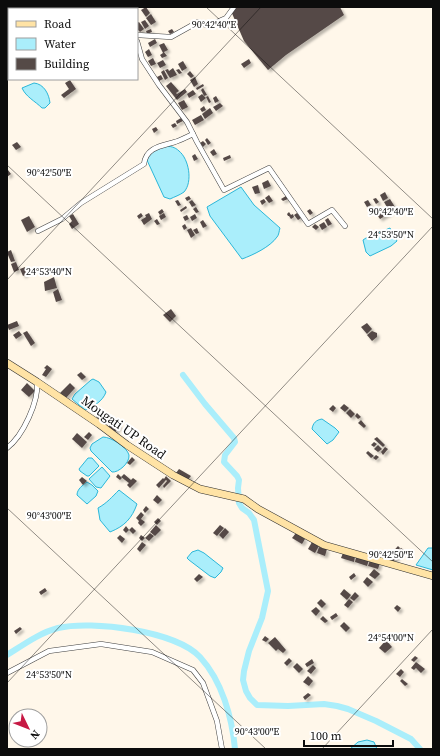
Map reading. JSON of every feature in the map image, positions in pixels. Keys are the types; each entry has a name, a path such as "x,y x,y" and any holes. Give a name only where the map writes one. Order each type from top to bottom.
{"street":[{"path":"138,35 171,37 198,22 208,26 226,18 234,7"},
{"path":"138,45 142,59 159,86 187,122 224,190 269,168 308,224 332,210 345,226"},
{"path":"38,231 62,219 81,203 144,164 145,157 152,150 176,142 193,134"},
{"name":"Mougati UP Road","path":"7,363 172,475 200,489 244,499 258,509 324,545 433,576"},
{"path":"7,448 22,429 29,415 38,390 37,382"},
{"path":"7,673 48,651 101,644 152,652 193,670 203,683 217,721 222,749"}],"water":[{"path":"34,83 41,85 47,93 50,103 45,108 42,108 31,99 22,88"},
{"path":"164,146 172,147 179,151 185,159 189,171 187,188 184,192 170,199 164,197 146,158 148,154"},
{"path":"241,187 254,205 280,228 278,236 274,241 256,253 242,259 210,216 207,207"},
{"path":"390,228 397,241 391,246 370,256 366,252 363,240"},
{"path":"93,379 99,382 106,392 103,398 85,410 72,399 75,394"},
{"path":"322,419 339,432 333,440 327,444 312,429 315,422"},
{"path":"103,437 118,443 128,452 128,461 117,471 112,472 91,451 90,448 92,444"},
{"path":"88,458 92,458 99,466 89,476 87,476 79,469"},
{"path":"102,467 110,476 101,488 96,487 89,479"},
{"path":"87,482 98,491 96,496 87,504 77,495 77,493 79,489"},
{"path":"119,490 137,504 127,521 120,527 110,532 100,520 98,508 107,502"},
{"path":"428,548 433,548 433,570 416,565"},
{"path":"198,550 223,568 215,578 210,576 187,558 192,552"},
{"path":"367,740 374,742 377,749 350,749 358,742"}],"building":[{"path":"146,7 150,13 146,17 141,10"},
{"path":"234,7 340,7 344,15 286,55 268,70 244,41 231,11"},
{"path":"151,14 156,22 151,25 146,18"},
{"path":"145,20 149,26 145,29 141,22"},
{"path":"138,22 144,29 140,32 138,30"},
{"path":"151,29 152,32 147,34 146,31"},
{"path":"172,29 174,32 170,34 168,31"},
{"path":"155,39 157,43 150,47 148,43"},
{"path":"164,43 168,50 164,52 167,56 162,58 160,55 163,53 159,45"},
{"path":"149,49 152,55 148,57 145,52"},
{"path":"153,58 156,64 151,66 148,61"},
{"path":"249,59 251,63 244,68 241,64"},
{"path":"163,60 166,65 160,68 157,63"},
{"path":"183,61 187,68 182,71 178,64"},
{"path":"173,68 177,75 170,78 165,70 168,69 169,71"},
{"path":"179,69 182,73 179,74 176,70"},
{"path":"164,70 168,78 165,80 161,72"},
{"path":"190,71 194,76 191,78 187,74"},
{"path":"161,75 163,79 159,81 157,77"},
{"path":"195,77 198,84 194,87 190,80"},
{"path":"70,80 76,89 64,98 61,95 69,89 65,83"},
{"path":"171,82 179,91 176,93 177,94 185,89 187,92 177,100 166,86"},
{"path":"203,84 204,86 197,90 196,88"},
{"path":"203,88 207,95 204,96 201,90"},
{"path":"193,90 196,94 189,98 187,94"},
{"path":"202,94 206,98 201,102 198,97"},
{"path":"208,96 211,102 209,103 206,97"},
{"path":"216,96 219,101 215,103 213,98"},
{"path":"184,100 188,107 182,110 178,103"},
{"path":"220,103 223,106 216,111 213,107"},
{"path":"204,106 206,110 202,112 200,109"},
{"path":"210,108 213,113 205,119 202,114"},
{"path":"201,115 204,120 195,125 192,120"},
{"path":"181,118 183,121 177,124 176,121"},
{"path":"175,123 177,126 173,128 171,125"},
{"path":"156,127 158,130 154,133 152,129"},
{"path":"207,138 211,143 208,145 205,140"},
{"path":"203,141 206,144 203,147 200,143"},
{"path":"17,142 21,147 16,150 12,145"},
{"path":"214,149 217,154 213,156 210,152"},
{"path":"195,154 198,159 194,161 192,156"},
{"path":"230,155 231,158 224,161 223,158"},
{"path":"7,170 11,174 7,177"},
{"path":"268,180 271,186 264,189 262,183"},
{"path":"258,185 260,193 255,194 252,187"},
{"path":"385,192 388,198 383,201 380,195"},
{"path":"269,195 273,201 269,203 265,198"},
{"path":"189,196 191,199 187,201 185,198"},
{"path":"286,196 288,199 283,201 281,199"},
{"path":"376,198 379,202 376,204 373,199"},
{"path":"264,199 266,202 262,205 260,201"},
{"path":"390,199 395,207 389,210 390,213 380,219 377,215 388,209 384,202"},
{"path":"178,200 181,205 178,206 175,201"},
{"path":"192,200 196,205 192,207 189,202"},
{"path":"368,200 371,205 367,207 364,202"},
{"path":"186,206 187,208 181,212 180,210"},
{"path":"196,207 199,212 196,213 193,209"},
{"path":"162,209 164,212 160,215 158,212"},
{"path":"310,209 313,213 310,215 307,211"},
{"path":"289,212 291,215 293,214 294,217 291,219 287,214"},
{"path":"141,213 143,216 139,219 137,216"},
{"path":"149,213 152,219 144,225 141,220"},
{"path":"164,213 166,217 161,220 159,216"},
{"path":"297,213 301,218 298,220 294,215"},
{"path":"73,214 79,224 72,229 69,224 72,221 69,216"},
{"path":"195,214 197,218 192,221 190,217"},
{"path":"187,215 189,219 185,221 183,217"},
{"path":"29,216 35,227 27,232 21,220"},
{"path":"328,218 332,224 328,226 325,220"},
{"path":"157,219 160,224 157,225 154,221"},
{"path":"203,220 207,226 203,228 200,222"},
{"path":"324,222 327,227 322,230 319,225"},
{"path":"185,224 187,228 184,230 182,226"},
{"path":"315,224 319,227 316,230 312,227"},
{"path":"191,228 195,235 191,238 187,230"},
{"path":"197,228 199,233 196,234 193,230"},
{"path":"11,250 15,261 11,262 8,255 7,256 7,252"},
{"path":"16,262 19,270 14,272 11,264"},
{"path":"25,267 27,274 23,276 20,269"},
{"path":"54,277 57,288 45,291 44,282"},
{"path":"58,289 62,300 56,302 53,292"},
{"path":"171,309 176,316 170,322 163,315"},
{"path":"17,321 19,326 9,330 7,325"},
{"path":"367,323 372,329 367,334 361,327"},
{"path":"19,331 22,335 16,339 13,335"},
{"path":"27,331 35,343 31,346 23,333"},
{"path":"372,331 377,333 377,337 372,341 367,335"},
{"path":"47,365 52,369 46,377 42,375 46,369 44,368"},
{"path":"81,372 86,377 82,380 77,375"},
{"path":"27,383 35,391 29,397 21,390"},
{"path":"70,383 75,388 66,398 60,393"},
{"path":"344,404 349,408 345,412 340,408"},
{"path":"333,405 336,408 333,412 329,409"},
{"path":"350,409 355,414 351,418 346,413"},
{"path":"99,413 106,419 102,425 98,422 100,420 96,417"},
{"path":"357,413 361,417 358,419 355,416"},
{"path":"361,420 366,426 364,428 358,423"},
{"path":"114,421 120,426 113,434 107,428"},
{"path":"89,432 92,435 88,440 84,437"},
{"path":"77,433 87,442 82,448 72,439"},
{"path":"377,437 385,445 383,447 374,439"},
{"path":"374,442 377,444 374,447 371,445"},
{"path":"378,445 382,449 378,452 374,449"},
{"path":"385,447 388,449 383,455 381,452"},
{"path":"368,451 374,456 371,458 366,453"},
{"path":"376,455 379,457 376,460 373,458"},
{"path":"132,457 135,460 130,465 127,463"},
{"path":"179,469 191,476 187,481 176,473"},
{"path":"118,474 122,478 120,480 116,477"},
{"path":"124,474 131,480 133,478 137,481 130,488 127,485 129,483 121,477"},
{"path":"166,476 171,481 164,488 163,486 167,481 166,480 159,488 156,485"},
{"path":"82,477 87,481 83,485 79,480"},
{"path":"157,495 162,500 158,504 153,500"},
{"path":"146,506 149,509 145,513 143,510"},
{"path":"141,512 144,515 141,519 145,522 141,526 136,518"},
{"path":"158,518 161,521 157,525 154,522"},
{"path":"156,525 161,530 155,536 150,532"},
{"path":"220,525 224,528 217,536 213,533"},
{"path":"126,526 129,530 126,533 123,530"},
{"path":"132,527 136,531 133,534 129,530"},
{"path":"225,528 229,532 223,539 219,535"},
{"path":"150,533 154,536 149,541 145,538"},
{"path":"296,533 305,539 302,544 292,538"},
{"path":"120,535 125,539 122,543 117,538"},
{"path":"141,535 145,538 142,541 139,538"},
{"path":"142,542 146,545 140,552 137,549"},
{"path":"312,542 319,546 315,553 308,549"},
{"path":"398,546 400,548 397,552 401,548 404,550 392,563 386,559"},
{"path":"319,547 327,549 325,556 317,553"},
{"path":"343,553 355,557 354,562 341,558"},
{"path":"356,557 369,560 367,566 355,562"},
{"path":"370,560 380,563 378,569 368,566"},
{"path":"374,569 380,574 375,579 369,575"},
{"path":"354,573 356,576 351,580 349,577"},
{"path":"199,574 203,577 197,582 194,579"},
{"path":"367,577 373,582 368,587 363,582"},
{"path":"45,588 47,591 41,595 39,592"},
{"path":"344,589 351,595 347,600 340,594"},
{"path":"355,592 359,596 354,601 350,598"},
{"path":"321,599 326,604 322,608 317,603"},
{"path":"349,599 353,602 348,608 344,605"},
{"path":"397,605 401,608 398,612 394,608"},
{"path":"316,607 320,611 316,616 311,611"},
{"path":"336,613 338,616 332,620 330,617"},
{"path":"323,616 328,621 325,623 320,619"},
{"path":"344,622 350,628 346,632 340,626"},
{"path":"20,627 22,629 16,634 14,631"},
{"path":"265,636 269,639 266,642 262,640"},
{"path":"275,637 286,650 283,653 278,649 276,651 268,643"},
{"path":"386,640 392,647 385,653 379,648"},
{"path":"415,656 418,658 414,662 411,660"},
{"path":"289,658 292,661 287,666 284,663"},
{"path":"312,659 314,663 307,667 305,664"},
{"path":"416,662 425,669 421,673 416,668 414,670 411,668"},
{"path":"297,663 303,669 299,673 293,667"},
{"path":"313,665 316,668 311,674 307,671"},
{"path":"401,669 404,672 400,677 396,674"},
{"path":"308,676 313,681 309,686 303,682"},
{"path":"402,679 408,684 405,686 400,681"},
{"path":"308,693 311,695 305,700 303,697"}],"waterway":[{"path":"183,375 234,438 235,442 225,455 224,462 239,480 239,503 254,520 268,591 262,618 249,651 244,671 243,680 250,698 257,705 288,706 324,704 348,709 376,721 411,739 420,749"},
{"path":"7,655 44,633 58,628 73,626 112,627 153,634 172,640 188,648 200,657 214,677 225,700 234,737 235,749"}]}
